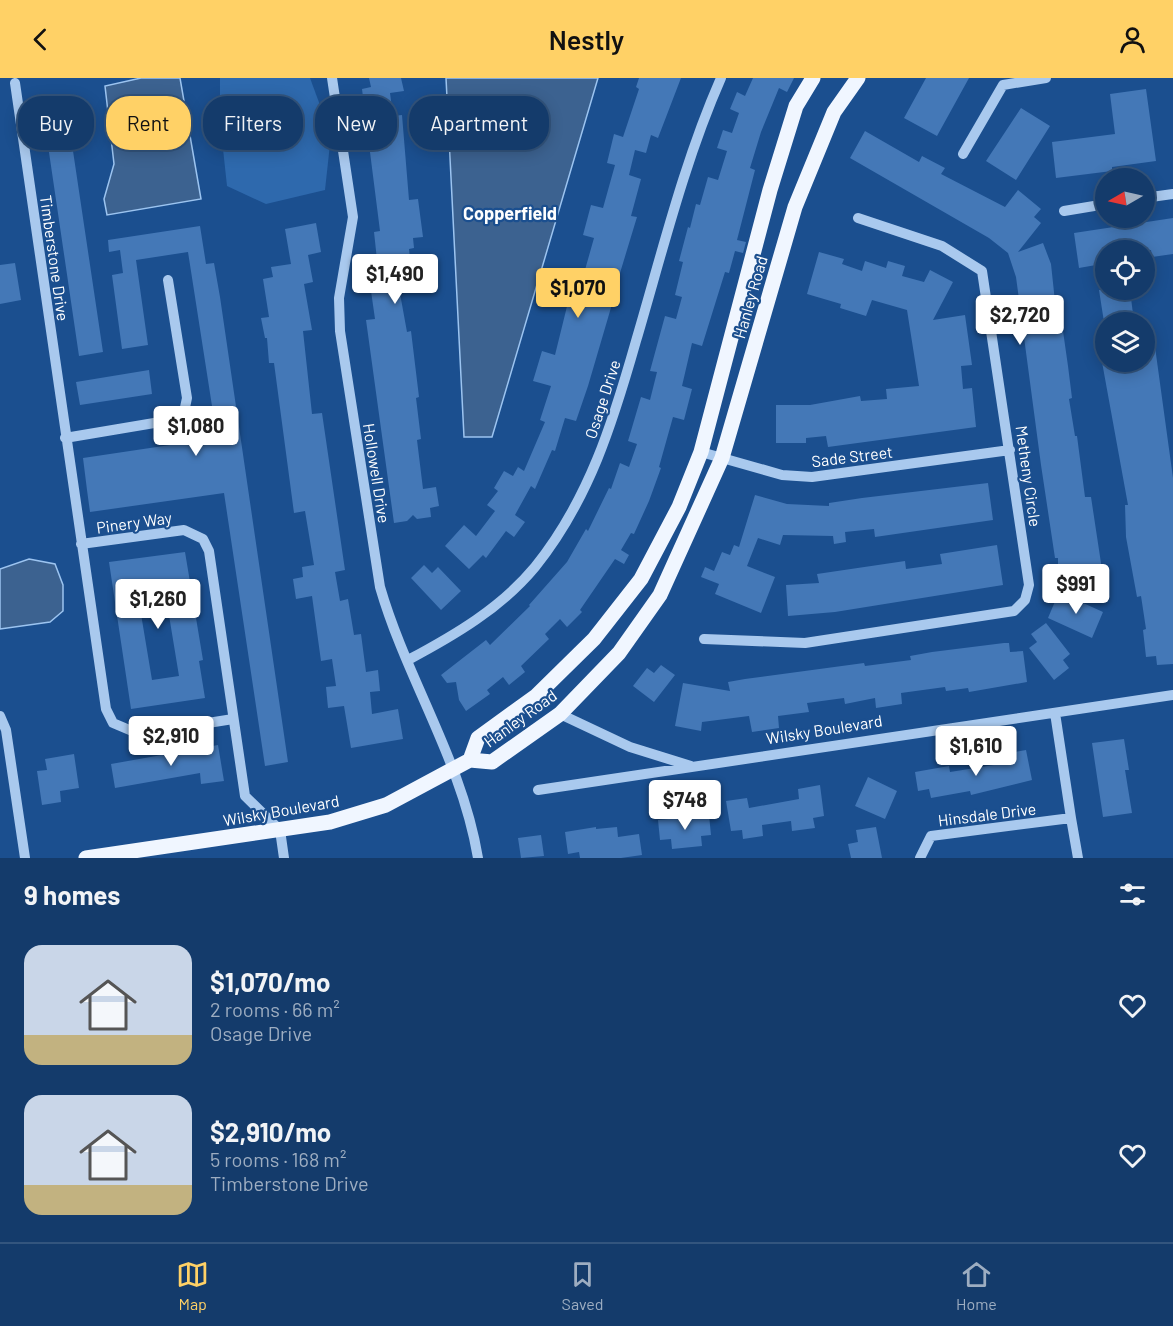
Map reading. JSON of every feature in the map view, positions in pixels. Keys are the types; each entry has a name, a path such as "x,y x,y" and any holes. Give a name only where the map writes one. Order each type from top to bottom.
{"main road":[{"name":"Hanley Road","path":"813,78 796,106 770,190 701,452 679,507 641,579 586,647 536,696 478,738 470,760 492,762 560,714 619,653 660,595 722,458 795,207 834,112 858,78"},
{"name":"Wilsky Boulevard","path":"86,858 330,822 371,810 470,760"}],"street":[{"name":"Hollowell Drive","path":"332,78 353,217 339,298 340,331 380,587 391,625 455,769 478,858"},
{"name":"Osage Drive","path":"408,660 457,634 498,604 534,568 567,524 610,433 698,131 721,78"},
{"path":"963,154 1003,85 1046,78"},
{"name":"Timberstone Drive","path":"15,83 65,438"},
{"path":"1155,196 1173,194"},
{"path":"1064,211 1095,206"},
{"name":"Metheny Circle","path":"704,639 805,643 1014,612 1025,600 1029,585 982,271 942,246 858,218"},
{"path":"65,438 172,420 184,412 187,398 168,280"},
{"name":"Pinery Way","path":"65,438 81,544 184,530 203,539 209,551 245,796 280,830"},
{"name":"Sade Street","path":"701,452 782,475 812,477 1010,450"},
{"path":"81,544 106,709 113,723 139,734 233,719"},
{"name":"Wilsky Boulevard","path":"538,790 1173,695"},
{"path":"1055,713 1078,858"},
{"name":"Wilsky Boulevard","path":"560,714 630,747 694,767"},
{"path":"0,716 6,729 25,858"},
{"name":"Hinsdale Drive","path":"920,858 931,836 1071,819"},
{"path":"280,830 284,858"}],"shaded area":[{"path":"141,78 180,78 183,96 106,96 105,86"},
{"path":"220,78 310,78 317,96 315,150 329,150 325,190 266,204 227,186 223,150 303,150 303,96 220,96"},
{"path":"446,78 598,78 492,437 464,437 450,150 549,150 549,96 447,96"},
{"path":"191,141 201,199 107,215 104,199 114,164 112,150 191,150"},
{"path":"29,559 55,564 63,585 63,611 50,622 0,629 0,569"}],"building":[{"path":"369,78 401,78 404,91 390,93 390,96 363,96 362,89 371,87"},
{"path":"639,78 681,78 658,138 651,135 646,153 635,150 629,175 641,179 631,216 637,217 620,273 609,270 603,291 615,294 576,421 565,418 555,451 552,450 535,489 531,486 515,515 525,522 514,537 506,531 486,558 483,555 469,569 445,546 464,525 476,536 495,511 487,505 498,491 494,488 504,471 513,476 518,467 524,471 545,422 540,420 551,386 533,381 542,351 555,355 573,282 581,284 594,238 583,235 591,205 603,208 615,165 607,163 614,134 623,137 639,89 636,87"},
{"path":"753,78 794,78 787,92 779,88 761,132 750,168 755,170 737,240 746,242 743,253 735,251 729,273 725,272 702,346 692,343 682,386 692,389 684,420 673,417 659,467 661,468 649,501 634,534 631,533 621,550 629,555 624,564 615,559 580,610 582,612 567,627 560,619 545,634 549,639 521,666 525,672 509,685 503,677 487,690 490,694 466,711 459,700 456,682 447,683 441,675 486,640 490,645 530,606 567,562 586,529 588,531 609,488 611,489 620,463 629,467 637,444 628,441 641,397 650,400 657,372 650,371 665,316 676,319 682,297 675,295 683,262 679,261 688,227 690,228 696,204 700,205 708,177 718,180 727,151 717,148 723,130 732,133 739,113 730,109 737,92 745,96"},
{"path":"926,78 969,78 937,136 904,118"},
{"path":"1146,89 1156,161 1112,168 1095,168 1095,173 1056,178 1052,142 1115,134 1110,94"},
{"path":"1021,108 1050,126 1016,180 986,161"},
{"path":"402,115 409,200 418,199 423,237 413,238 414,248 409,249 413,286 399,288 407,332 411,331 419,397 416,398 421,439 417,440 423,489 436,487 439,506 430,508 431,517 417,519 413,515 407,521 394,523 366,320 375,319 368,270 378,269 374,232 380,231 370,150 397,150 397,116"},
{"path":"865,131 919,162 922,156 945,168 941,174 1005,207 1018,190 1041,209 1034,217 1041,223 1018,252 1043,243 1051,264 1056,311 1060,310 1072,398 1069,399 1075,436 1077,436 1085,497 1091,497 1101,563 1101,591 1058,591 1058,558 1055,558 1041,465 1016,277 1008,253 989,238 850,158"},
{"path":"49,150 73,150 103,352 79,356"},
{"path":"1173,218 1173,254 1155,257 1155,240 1095,240 1095,265 1079,268 1074,233 1107,228 1155,228 1155,221"},
{"path":"316,223 321,252 308,255 313,282 304,284 312,330 303,331 312,414 322,413 345,570 335,572 340,601 348,599 354,635 361,634 366,672 378,670 380,691 370,692 372,714 398,709 403,739 351,748 344,706 328,708 326,687 336,686 332,659 321,661 312,596 296,599 293,579 303,577 302,567 314,565 305,511 294,513 274,363 269,363 267,338 265,338 261,318 269,317 263,279 273,277 271,267 291,264 285,229"},
{"path":"200,226 206,264 214,263 220,297 288,762 265,766 224,493 90,512 83,458 217,438 188,252 136,260 148,345 122,349 112,275 123,273 120,250 109,252 108,240"},
{"path":"819,252 844,259 842,264 862,271 865,261 886,268 888,261 905,266 902,276 924,282 930,270 953,282 933,320 965,315 972,365 961,366 963,389 972,388 976,427 828,447 826,436 806,438 806,443 776,443 776,405 810,405 860,396 861,401 887,399 886,389 919,386 907,310 872,300 866,316 840,308 841,304 807,294"},
{"path":"15,263 21,300 0,304 0,265"},
{"path":"1101,300 1131,300 1133,312 1102,312"},
{"path":"1155,347 1173,478 1173,664 1157,665 1156,656 1146,657 1143,630 1146,629 1141,596 1137,597 1126,537 1125,505 1128,505 1104,372 1155,372"},
{"path":"149,370 152,394 80,405 76,382"},
{"path":"988,483 993,520 875,537 874,529 845,532 846,542 834,544 833,536 783,535 780,545 758,538 747,566 775,577 761,613 715,594 719,584 701,577 705,567 714,571 722,552 730,555 734,545 739,547 755,495 787,504 829,506 829,503 862,498"},
{"path":"997,545 1003,585 835,612 788,616 786,585 819,583 817,574 905,561 906,569 942,564 940,554"},
{"path":"185,552 203,660 199,661 205,698 131,709 109,562","holes":["163,579 179,676 152,680 136,584"]},
{"path":"424,565 432,573 438,567 461,591 441,610 411,578"},
{"path":"1059,592 1103,612 1092,638 1048,618"},
{"path":"1046,623 1070,654 1063,660 1069,668 1054,680 1029,648 1037,642 1031,634"},
{"path":"1009,643 1010,652 1023,651 1027,682 969,692 968,688 946,691 945,687 901,693 902,704 876,708 875,698 845,704 844,698 807,703 809,712 778,716 779,728 752,732 749,716 702,722 701,731 675,726 683,683 730,691 728,682 745,679 864,663 865,666 911,660 910,656"},
{"path":"661,665 675,675 654,702 633,686 647,668 654,673"},
{"path":"1124,739 1129,770 1125,770 1132,813 1103,817 1092,743"},
{"path":"218,745 224,781 201,784 200,773 115,788 111,764"},
{"path":"1026,750 1032,780 971,795 970,791 931,798 929,789 918,791 915,772 949,766 950,772 1000,764 998,755"},
{"path":"74,754 79,788 60,791 61,802 42,805 37,771 47,770 45,759"},
{"path":"868,777 897,791 885,819 855,806"},
{"path":"820,785 824,816 813,818 815,828 792,831 791,821 762,825 763,836 743,839 742,830 731,831 726,801 747,798 749,808 799,799 798,789"},
{"path":"709,815 711,835 701,836 702,846 672,849 671,839 660,840 658,820"},
{"path":"596,827 596,829 617,827 618,837 639,834 642,855 621,858 580,858 579,852 568,854 565,832"},
{"path":"876,827 882,858 851,858 848,844 858,842 856,830"},
{"path":"541,835 544,856 521,858 518,838"}],"district":[{"name":"Copperfield","path":"510,213"}]}
